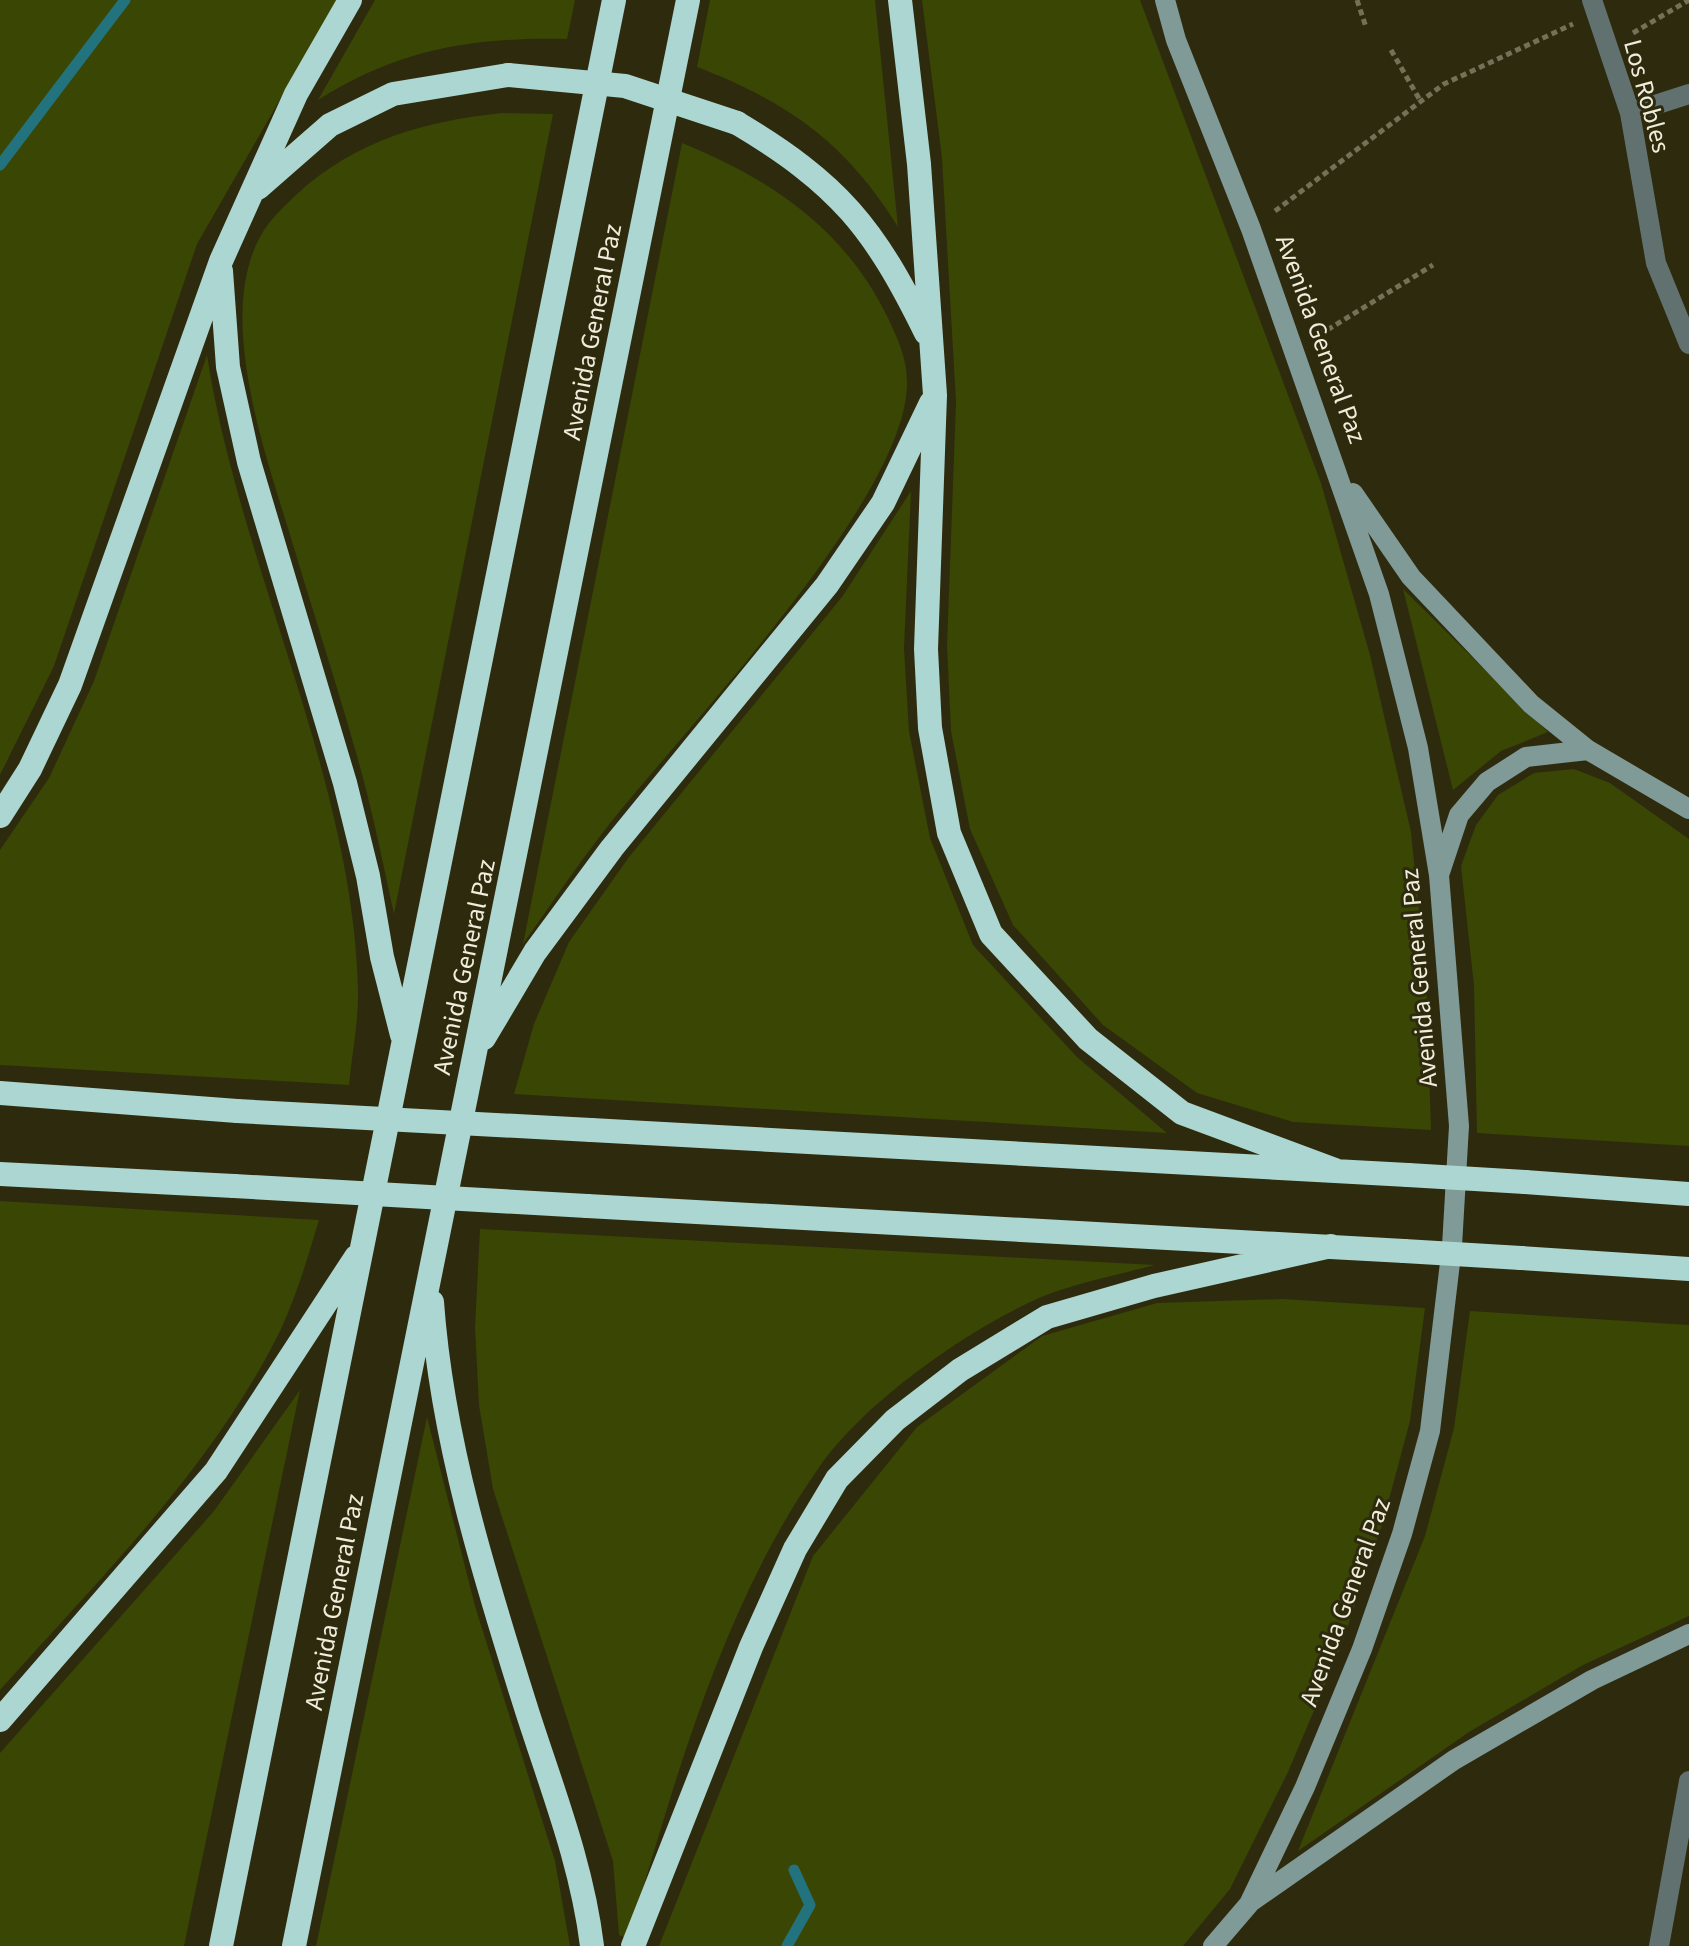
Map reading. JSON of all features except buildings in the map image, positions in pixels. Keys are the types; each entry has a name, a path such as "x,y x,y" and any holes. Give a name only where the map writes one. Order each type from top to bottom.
{"highway":[{"path":"0,816 30,769 70,685 221,261 296,94 350,0"},
{"name":"Avenida General Paz","path":"221,1946 614,0"},
{"name":"Avenida General Paz","path":"294,1946 688,0"},
{"path":"900,0 919,164 935,395 926,649 930,728 949,833 991,934 1088,1039 1182,1113 1335,1170"},
{"path":"250,195 330,125 393,94 508,75 625,86 737,123 793,156 853,209 896,272 931,342"},
{"path":"221,261 228,367 249,462 345,783 368,876 382,957 404,1040"},
{"path":"475,1054 535,952 612,848 827,585 883,503 935,395"},
{"path":"0,1093 237,1111 1335,1170 1689,1194"},
{"path":"0,1174 1331,1246 1689,1269"},
{"path":"0,1720 216,1471 364,1245"},
{"path":"633,1946 751,1647 795,1549 837,1479 885,1430 960,1370 1047,1317 1154,1286 1331,1246"},
{"path":"429,1271 435,1351 447,1421 490,1592 572,1845 592,1946"}],"street":[{"name":"Avenida General Paz","path":"1165,0 1176,40 1251,229 1379,594 1414,733 1439,875 1459,1126 1452,1246 1430,1431 1402,1534 1362,1649 1305,1787 1249,1904 1213,1946"},
{"name":"Los Robles","path":"1594,7 1630,113 1656,263 1689,344"},
{"path":"1630,113 1689,94"},
{"path":"1339,474 1411,577 1531,704 1588,750 1689,809"},
{"path":"1439,875 1459,815 1487,782 1526,757 1588,750"},
{"path":"1249,1904 1454,1760 1592,1680 1689,1634"},
{"path":"1659,1946 1689,1781"}],"path":[{"path":"1357,0 1366,27"},
{"path":"1608,47 1689,0"},
{"path":"1251,229 1444,84 1594,7"},
{"path":"1391,50 1421,102"},
{"path":"1294,351 1433,265"}],"green space":[{"path":"0,0 337,0 197,244 54,666 0,775"},
{"path":"375,0 575,0 567,39 500,41 438,50 378,69 318,100"},
{"path":"710,0 875,0 898,227 857,171 812,129 759,95 697,67"},
{"path":"922,0 1140,0 1321,483 1370,655 1411,832 1426,977 1431,1130 1293,1122 1197,1093 1103,1025 1013,925 970,829 951,731 947,646 956,402 942,158"},
{"path":"502,113 553,114 394,914 363,778 252,402 242,319 246,280 256,245 269,224 279,211 320,175 367,147 393,136 446,121"},
{"path":"682,143 746,173 775,191 827,233 850,258 888,318 903,356 907,381 898,430 871,487 832,549 734,677 604,831 523,944"},
{"path":"207,355 223,434 244,513 337,829 351,908 358,988 349,1085 0,1065 0,850 49,778 94,681"},
{"path":"911,491 904,648 909,731 930,838 973,945 1077,1057 1167,1133 514,1094 534,1024 569,942 629,857 842,597"},
{"path":"1403,589 1548,732 1501,751 1453,790"},
{"path":"1574,769 1610,783 1689,839 1689,1146 1477,1133 1474,986 1461,866 1476,825 1498,795 1534,773"},
{"path":"0,1201 319,1220 281,1329 223,1427 189,1474 116,1562 0,1690"},
{"path":"480,1229 1155,1265 1039,1298 981,1329 950,1348 891,1393 840,1441 820,1466 755,1576 729,1634 684,1755 628,1939 619,1935 613,1861 493,1489 479,1405 475,1327"},
{"path":"1283,1299 1425,1308 1410,1421 1383,1522 1340,1649 1288,1772 1230,1889 1183,1946 659,1946 813,1556 917,1427 1042,1336 1157,1303"},
{"path":"1470,1311 1689,1325 1689,1616 1583,1665 1469,1732 1298,1851 1425,1536 1454,1428"},
{"path":"300,1390 184,1946 0,1946 0,1753 214,1511"},
{"path":"427,1417 475,1606 555,1861 570,1946 316,1946"}],"waterway":[{"path":"0,165 125,0"},
{"path":"787,1946 810,1905 794,1870"}]}
